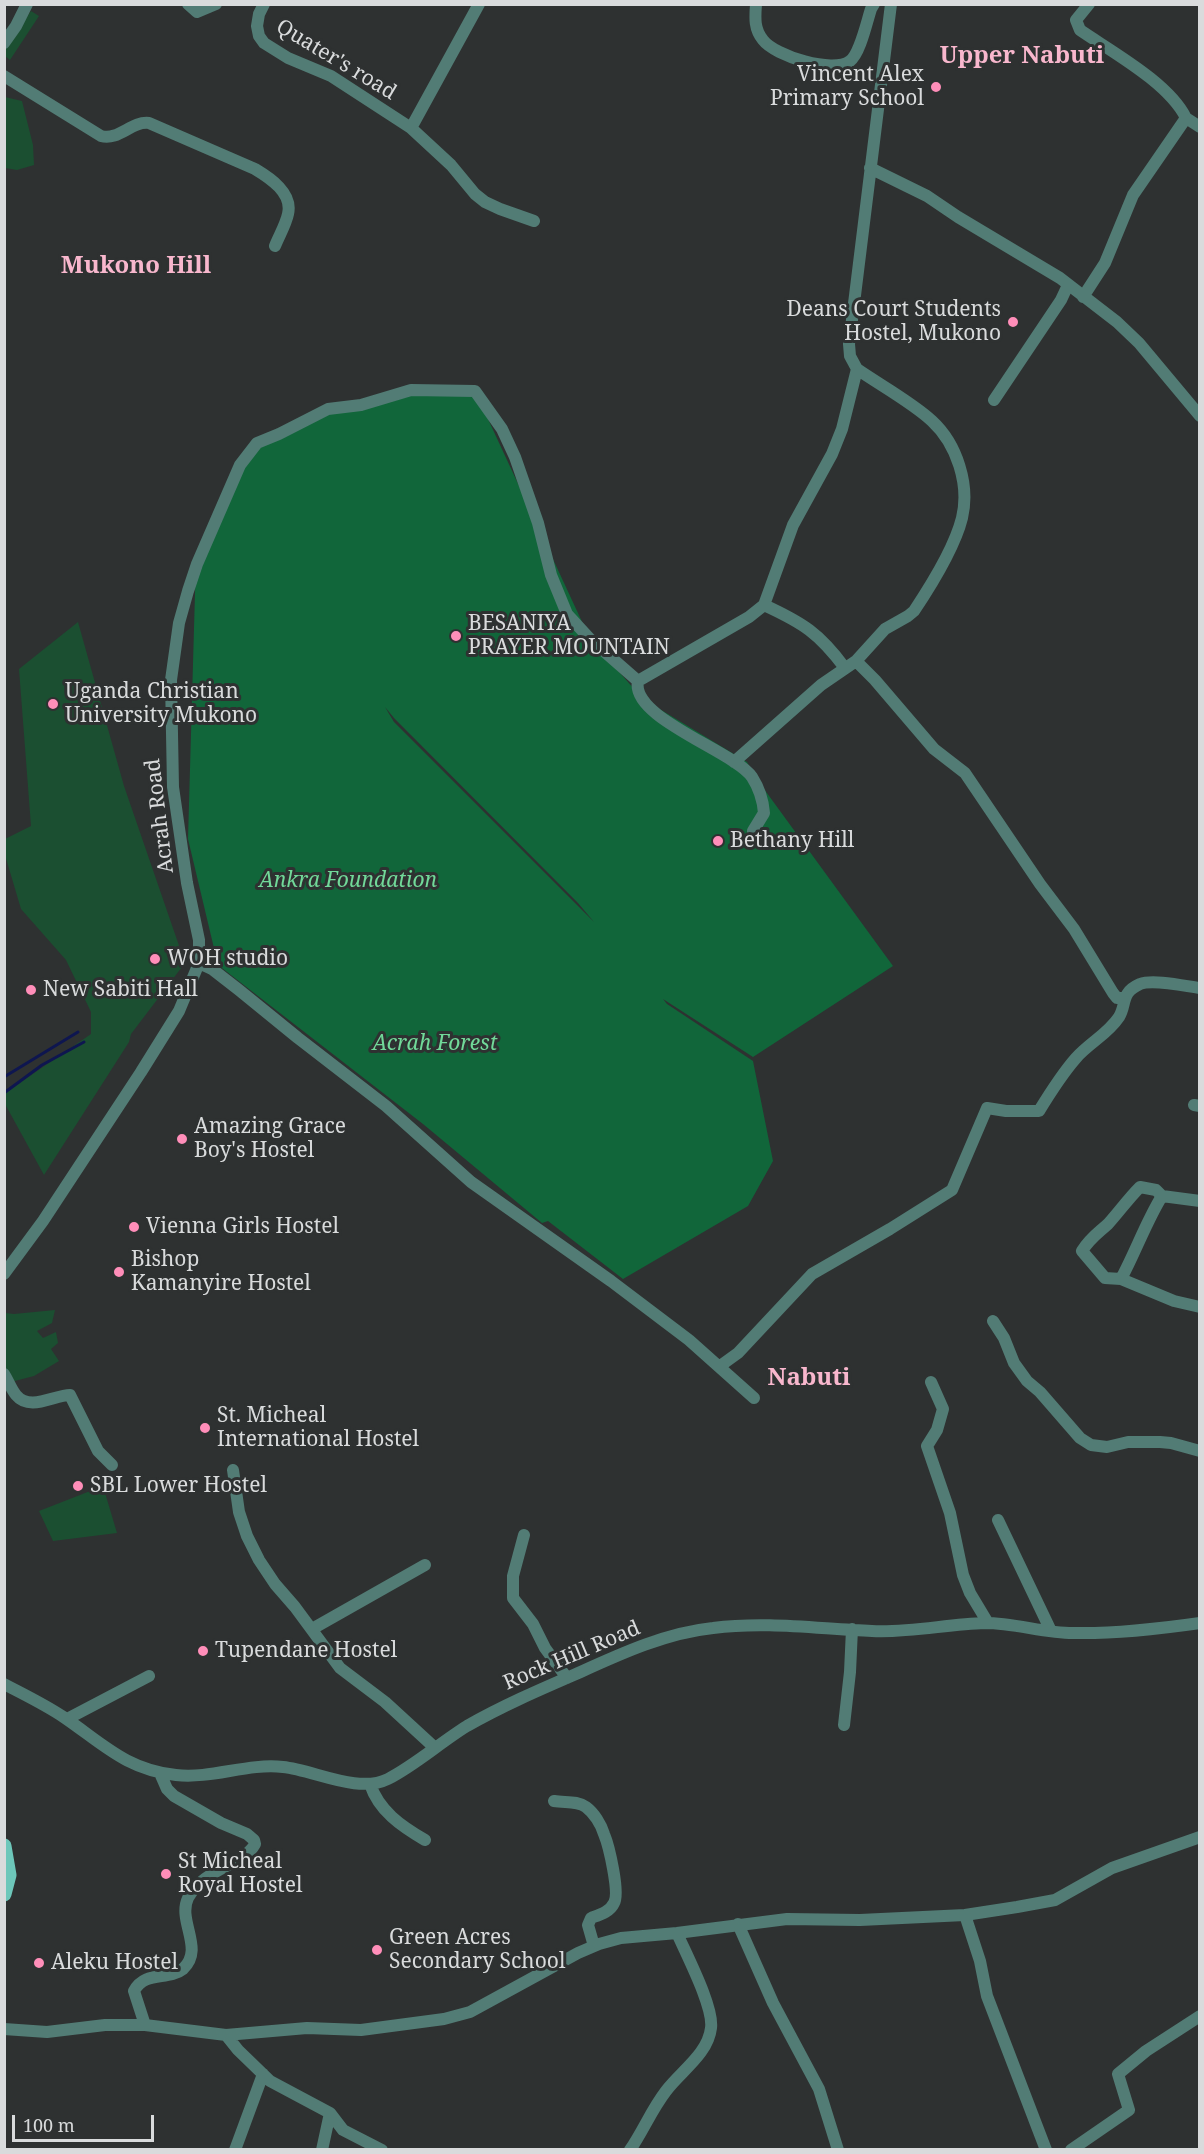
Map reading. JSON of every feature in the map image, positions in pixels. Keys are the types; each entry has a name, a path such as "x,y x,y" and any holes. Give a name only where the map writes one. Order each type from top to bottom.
{"main road":[{"path":"4,1846 9,1875 4,1894"}],"street":[{"path":"4,43 27,4"},
{"path":"188,4 197,12 216,4"},
{"name":"Quater's road","path":"264,4 257,26 259,36 264,43 288,58 331,76 411,128 451,165 485,202 534,220"},
{"path":"411,128 479,4"},
{"path":"756,4 756,28 763,40 775,51 808,62 839,66 850,61 856,54 874,4"},
{"path":"734,762 820,685 851,664 885,629 914,611 951,546 962,520 959,463 938,427 930,419 857,369 850,357 849,344 891,4"},
{"path":"1089,4 1076,20 1080,30 1135,67 1176,101 1186,118 1200,127"},
{"path":"4,76 101,136 111,137 140,123 149,123 263,173 285,195 289,205 288,214 275,246"},
{"path":"1083,297 1106,263 1133,195 1186,118"},
{"path":"870,168 927,196 1068,285 1117,322 1138,343 1200,416"},
{"path":"994,400 1061,300 1068,285"},
{"path":"753,831 765,813 751,776 734,762 688,736 645,704 638,693 638,681 749,617 764,605 793,525 832,454 842,429 857,369"},
{"name":"Acrah Road","path":"4,1274 43,1221 141,1072 179,1011 200,963 199,940 173,787 171,680 174,648 197,564 237,471 257,443 328,408 361,405 411,390 475,391 502,429 515,457 538,523 551,575 567,614 590,639 638,681"},
{"path":"764,605 800,622 851,664 875,680 934,749 965,773 1040,884 1074,929 1117,998 1124,998 1141,984 1154,982 1200,988"},
{"path":"200,963 212,969 386,1106 471,1182 611,1281 689,1340 754,1398"},
{"path":"720,1366 738,1353 812,1274 952,1190 987,1108 1006,1111 1040,1111 1076,1057 1111,1028 1121,1014 1124,998"},
{"path":"1200,1201 1162,1196 1156,1190 1140,1187 1108,1223 1090,1239 1082,1251 1105,1278 1121,1278 1174,1301 1200,1307"},
{"path":"1121,1278 1136,1252 1149,1217 1162,1196"},
{"path":"993,1321 1004,1338 1014,1363 1027,1381 1040,1392 1080,1438 1091,1445 1107,1447 1128,1442 1160,1442 1200,1451"},
{"path":"4,1374 15,1394 27,1401 39,1402 70,1395 98,1451 112,1465"},
{"path":"931,1382 943,1409 937,1430 927,1446 950,1513 963,1575 970,1593 988,1623"},
{"path":"233,1470 239,1512 247,1536 275,1584 340,1668 385,1702 434,1747"},
{"path":"998,1520 1052,1631"},
{"path":"525,1535 513,1576 513,1598 533,1624 545,1648 567,1678"},
{"path":"312,1629 425,1565"},
{"name":"Rock Hill Road","path":"4,1684 66,1719 111,1753 160,1773 193,1777 260,1767 280,1767 339,1780 370,1784 387,1780 434,1747 506,1705 645,1645 679,1634 740,1625 872,1631 988,1623 1020,1625 1070,1633 1102,1633 1160,1629 1200,1623"},
{"path":"843,1725 850,1672 852,1629"},
{"path":"66,1719 149,1676"},
{"path":"145,2025 134,1991 146,1979 174,1973 184,1967 192,1947 192,1937 185,1910 189,1896 207,1876 250,1851 255,1844 247,1834 221,1823 174,1796 167,1789 160,1773"},
{"path":"370,1784 375,1799 386,1812 405,1828 425,1840"},
{"path":"554,1801 577,1802 584,1805 593,1812 604,1834 614,1876 616,1900 613,1906 604,1913 591,1918 588,1925 594,1946"},
{"path":"4,2029 47,2032 105,2025 145,2025 226,2035 307,2028 361,2030 444,2019 470,2012 594,1946 621,1938 677,1934 787,1919 860,1920 965,1915 1055,1900 1112,1868 1200,1837"},
{"path":"965,1915 980,1961 987,1996 1046,2150"},
{"path":"738,1924 772,2003 819,2089 838,2150"},
{"path":"630,2150 665,2092 700,2054 712,2027 707,2003 677,1934"},
{"path":"1071,2150 1129,2110 1118,2074 1146,2051 1200,2016"},
{"path":"226,2035 270,2081 330,2113 343,2130 382,2150"},
{"path":"235,2150 263,2073"},
{"path":"322,2150 330,2113"}],"green space":[{"path":"31,11 39,16 10,60 5,56 4,50"},
{"path":"5,97 22,101 33,145 34,165 17,170 5,168"},
{"path":"412,389 475,391 590,639 643,699 747,762 756,778 893,966 753,1057 663,999 667,1004 753,1061 773,1161 748,1206 623,1279 548,1221 542,1223 423,1124 218,965 188,839 196,558 257,443 328,409","holes":["385,707 578,903 594,922 394,722"]},
{"path":"78,622 124,786 185,963 131,1034 129,1042 44,1175 5,1104 5,1093 91,1034 91,1012 66,960 21,909 5,855 5,839 31,826 19,669"},
{"path":"55,1310 52,1323 37,1331 43,1338 56,1332 58,1343 51,1349 59,1361 34,1376 11,1382 5,1369 5,1313"},
{"path":"103,1486 117,1533 53,1541 39,1511"}],"waterway":[{"path":"4,1077 78,1032"},
{"path":"4,1093 42,1065 84,1042"}],"place":[{"name":"Vincent Alex Primary School","path":"936,87"},
{"name":"Deans Court Students Hostel, Mukono","path":"1013,322"},
{"name":"BESANIYA PRAYER MOUNTAIN","path":"456,636"},
{"name":"Uganda Christian University Mukono","path":"53,704"},
{"name":"Bethany Hill","path":"718,841"},
{"name":"WOH studio","path":"155,959"},
{"name":"New Sabiti Hall","path":"31,990"},
{"name":"Amazing Grace Boy's Hostel","path":"182,1139"},
{"name":"Vienna Girls Hostel","path":"134,1227"},
{"name":"Bishop Kamanyire Hostel","path":"119,1272"},
{"name":"St. Micheal International Hostel","path":"205,1428"},
{"name":"SBL Lower Hostel","path":"78,1486"},
{"name":"Tupendane Hostel","path":"203,1651"},
{"name":"St Micheal Royal Hostel","path":"166,1874"},
{"name":"Green Acres Secondary School","path":"377,1950"},
{"name":"Aleku Hostel","path":"39,1963"}],"district":[{"name":"Upper Nabuti","path":"1022,56"},
{"name":"Mukono Hill","path":"136,266"},
{"name":"Nabuti","path":"809,1378"}],"park label":[{"name":"Ankra Foundation","path":"348,881"},
{"name":"Acrah Forest","path":"435,1044"}]}
